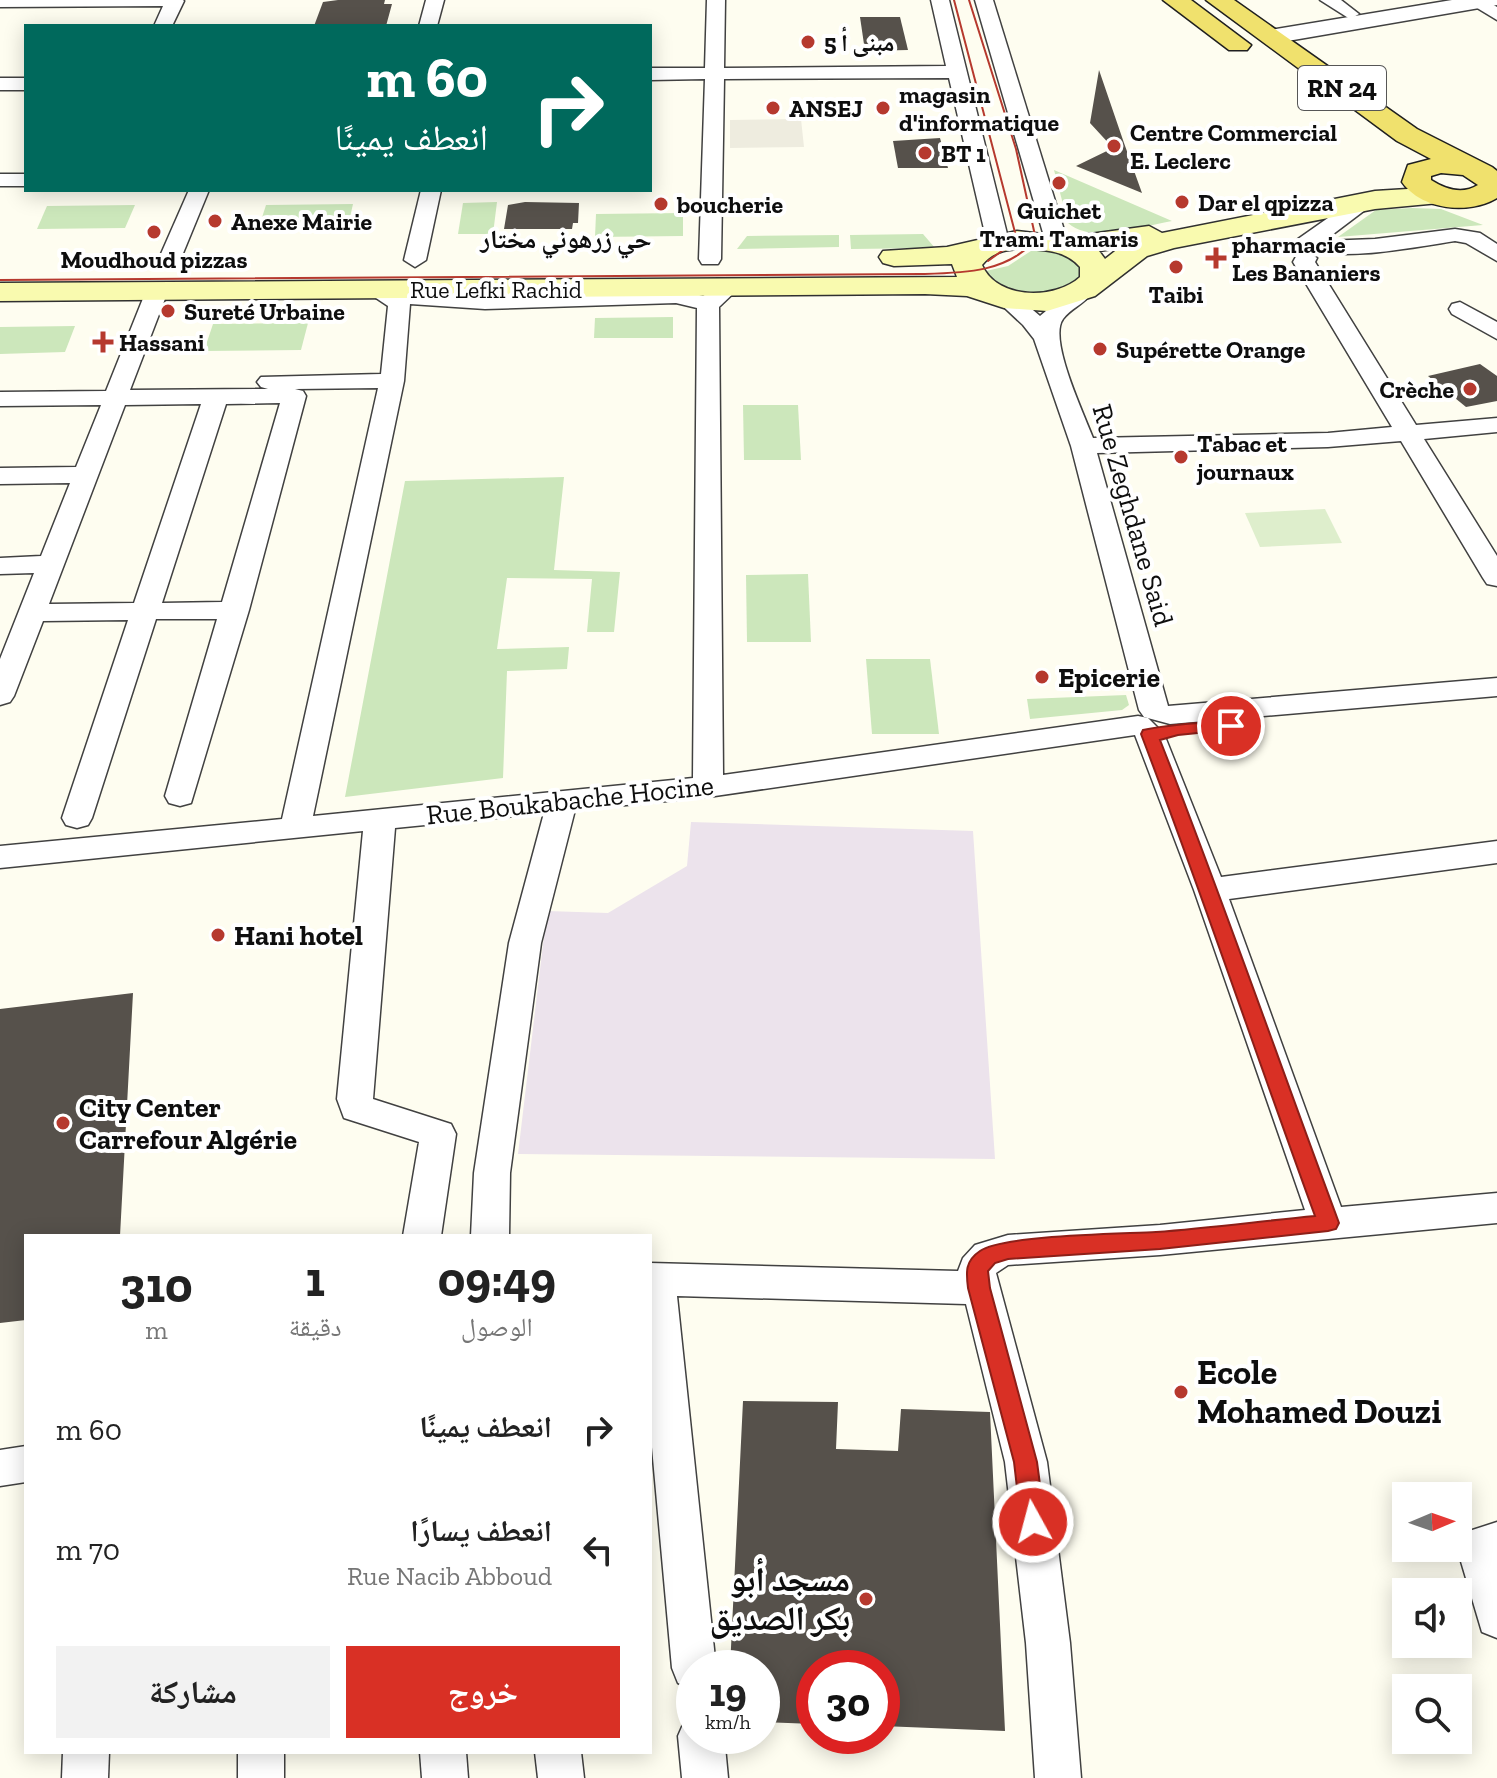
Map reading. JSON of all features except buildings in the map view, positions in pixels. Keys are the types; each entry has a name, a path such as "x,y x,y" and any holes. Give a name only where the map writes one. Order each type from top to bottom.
{"main road":[{"name":"RN 24","path":"1175,0 1393,151 1418,163"},
{"name":"RN 24","path":"1218,0 1265,34 1418,163"},
{"path":"1418,163 1416,182 1420,186 1497,222"},
{"path":"380,277 415,260 948,256 992,244 1027,239 1062,244 1136,237 1291,208 1369,191 1418,163 1440,165 1487,180 1489,193 1481,196 1362,203 1148,245 1113,265 1088,287"},
{"path":"992,244 970,257 967,267 972,280 998,296"},
{"path":"1062,244 1092,261 1097,271 1088,287"},
{"path":"0,264 163,277"},
{"name":"Rue Lefki Rachid","path":"0,295 70,293 163,277 380,277 700,295 940,285 1046,302 1088,287"}],"street":[{"path":"429,24 435,0"},
{"path":"710,259 716,0"},
{"path":"940,0 958,66 992,244"},
{"path":"984,0 1062,244"},
{"path":"1329,0 1350,14"},
{"path":"1265,34 1350,14 1436,0"},
{"path":"0,2 175,1 164,24"},
{"path":"1265,34 1480,1 1497,15"},
{"path":"51,24 64,2"},
{"path":"652,61 714,67 958,66"},
{"path":"652,74 714,67"},
{"path":"0,180 24,180"},
{"path":"0,696 198,192"},
{"path":"415,260 431,192"},
{"path":"1362,203 1304,262 1420,433 1497,536"},
{"path":"1314,251 1455,235 1472,238 1497,254"},
{"path":"295,828 392,381 399,305 380,277"},
{"path":"1045,339 1051,317 1088,287"},
{"path":"700,295 708,787"},
{"path":"998,296 1031,320 1045,339"},
{"path":"1460,309 1497,332"},
{"name":"Rue Zeghdane Said","path":"1045,339 1083,446 1157,723 1210,890 1328,1223"},
{"path":"0,399 120,390 392,381"},
{"path":"120,390 216,396 294,396 180,796"},
{"path":"77,818 216,396"},
{"path":"1083,446 1328,440 1497,425"},
{"path":"1420,433 1495,570"},
{"path":"0,476 86,475"},
{"path":"0,566 51,564"},
{"path":"32,613 235,610"},
{"path":"1157,723 1497,687"},
{"name":"Rue Boukabache Hocine","path":"0,857 708,787 1157,723 1497,706"},
{"path":"490,1234 492,1173 525,943 562,802"},
{"path":"380,820 355,1099 357,1108 438,1134 422,1234"},
{"path":"1210,890 1497,852"},
{"path":"1058,1778 1048,1643 1026,1462 976,1269 988,1256 1008,1250 1160,1240 1497,1208"},
{"path":"692,1650 653,1279 979,1288"},
{"path":"0,1468 24,1464"},
{"path":"1497,1542 1478,1547 1497,1617"},
{"path":"85,1778 86,1754"},
{"path":"261,1754 261,1778"},
{"path":"443,1754 445,1778"},
{"path":"558,1754 561,1778"},
{"path":"703,1754 705,1778"}],"shaded area":[{"path":"801,119 804,147 730,148 730,120"},
{"path":"691,822 973,831 995,1159 518,1154 547,911 608,913 687,866"}],"green space":[{"path":"1054,170 1172,221 1118,232 1091,233 1079,229 1068,223"},
{"path":"497,202 493,234 458,234 463,203"},
{"path":"353,204 348,226 259,227 266,205"},
{"path":"135,205 125,228 37,229 47,206"},
{"path":"1441,209 1483,225 1338,237 1376,210"},
{"path":"683,213 683,236 595,237 596,214"},
{"path":"923,234 935,248 851,249 850,235"},
{"path":"839,235 839,247 737,249 747,236"},
{"path":"1060,248 1087,272 1063,294 1011,294 977,273 1008,266 1034,249"},
{"path":"673,317 673,338 594,338 595,318"},
{"path":"308,323 301,350 204,351 213,324"},
{"path":"75,326 65,352 0,354 0,327"},
{"path":"743,405 798,405 801,460 744,460"},
{"path":"564,477 554,570 620,572 614,632 587,632 592,579 507,578 497,649 569,647 567,669 507,671 503,778 345,797 405,481"},
{"path":"1325,509 1342,543 1260,547 1245,513"},
{"path":"808,574 811,642 747,642 746,575"},
{"path":"866,659 930,659 939,734 872,734"},
{"path":"1126,695 1129,705 1122,710 1030,719 1027,699"}],"tram line":[{"path":"954,0 1017,240 988,261"},
{"path":"0,280 921,274 968,272 997,265 1024,251 1036,240 1016,149 969,0"}],"place":[{"name":"مبنى أ 5","path":"808,42"},
{"name":"ANSEJ","path":"773,108"},
{"name":"magasin d'informatique","path":"883,108"},
{"name":"Centre Commercial E. Leclerc","path":"1114,146"},
{"name":"BT 1","path":"925,153"},
{"name":"Guichet Tram: Tamaris","path":"1059,183"},
{"name":"Dar el qpizza","path":"1182,202"},
{"name":"boucherie","path":"661,204"},
{"name":"Anexe Mairie","path":"215,221"},
{"name":"Moudhoud pizzas","path":"154,232"},
{"name":"pharmacie Les Bananiers","path":"1216,258"},
{"name":"Taibi","path":"1176,267"},
{"name":"Sureté Urbaine","path":"168,311"},
{"name":"Hassani","path":"103,342"},
{"name":"Supérette Orange","path":"1100,349"},
{"name":"Crèche","path":"1470,389"},
{"name":"Tabac et journaux","path":"1181,457"},
{"name":"Epicerie","path":"1042,677"},
{"name":"Hani hotel","path":"218,935"},
{"name":"City Center Carrefour Algérie","path":"63,1123"},
{"name":"Ecole Mohamed Douzi","path":"1181,1392"},
{"name":"مسجد أبو بكر الصديق","path":"866,1599"}],"district":[{"name":"حي زرهوني مختار","path":"566,239"}],"route":[{"path":"1033,1522 1026,1462 979,1288 976,1269 988,1256 1008,1250 1160,1240 1328,1223 1210,890 1149,734 1164,735 1174,730 1231,726"}]}
